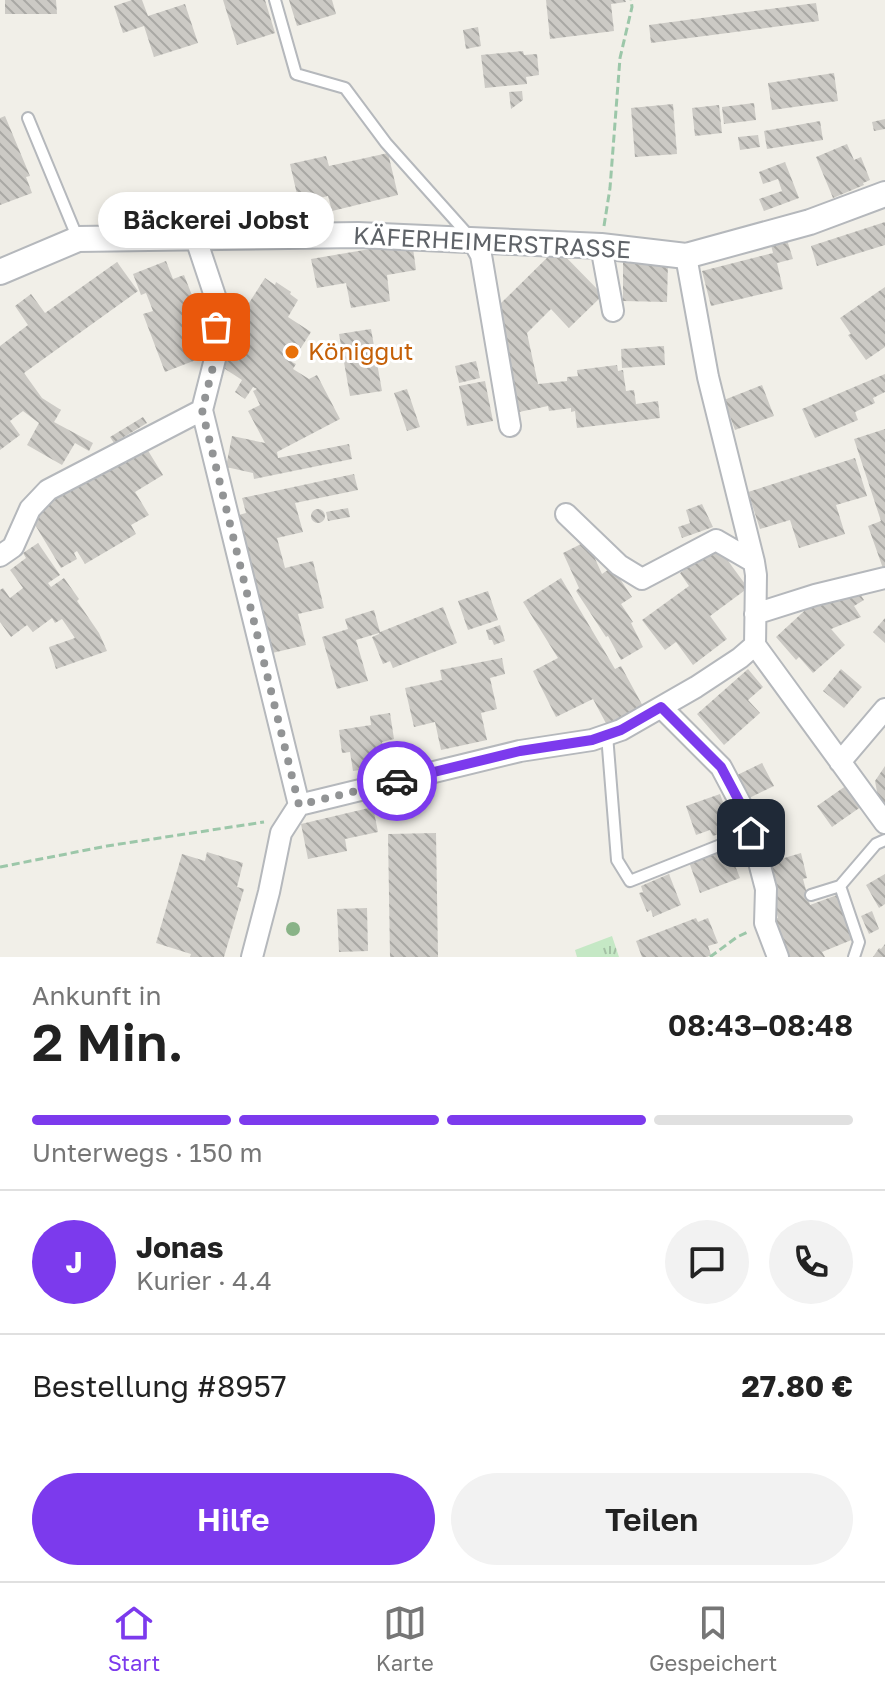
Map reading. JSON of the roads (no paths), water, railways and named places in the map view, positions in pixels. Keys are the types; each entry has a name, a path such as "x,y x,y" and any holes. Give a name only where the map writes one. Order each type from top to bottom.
{"street":[{"name":"KÄFERHEIMERSTRASSE","path":"0,272 78,239 195,236 358,235 472,239 601,246 686,256 810,222 885,194"},
{"path":"195,236 216,299 216,355 202,410 299,805"},
{"path":"472,239 481,255 510,426"},
{"path":"601,246 613,311"},
{"path":"686,256 708,377 754,562 755,645 885,823"},
{"path":"0,556 13,547 30,509 48,490 202,410"},
{"path":"566,514 619,565 642,579 716,540 754,562"},
{"path":"755,614 885,578"},
{"path":"252,957 281,833 299,805 520,751 607,735 696,687 755,645"},
{"path":"661,707 721,767 747,816 766,889 765,923 778,957"},
{"path":"840,762 885,709"}],"lane":[{"path":"275,0 296,74 345,88 386,143 472,239"},
{"path":"28,118 78,239"},
{"path":"607,735 617,860 630,881 751,833"},
{"path":"811,895 840,886 876,844 885,840"},
{"path":"840,886 859,942 854,957"}],"place":[{"name":"Bäckerei Jobst","path":"216,327"},
{"name":"Königgut","path":"292,352"}]}
